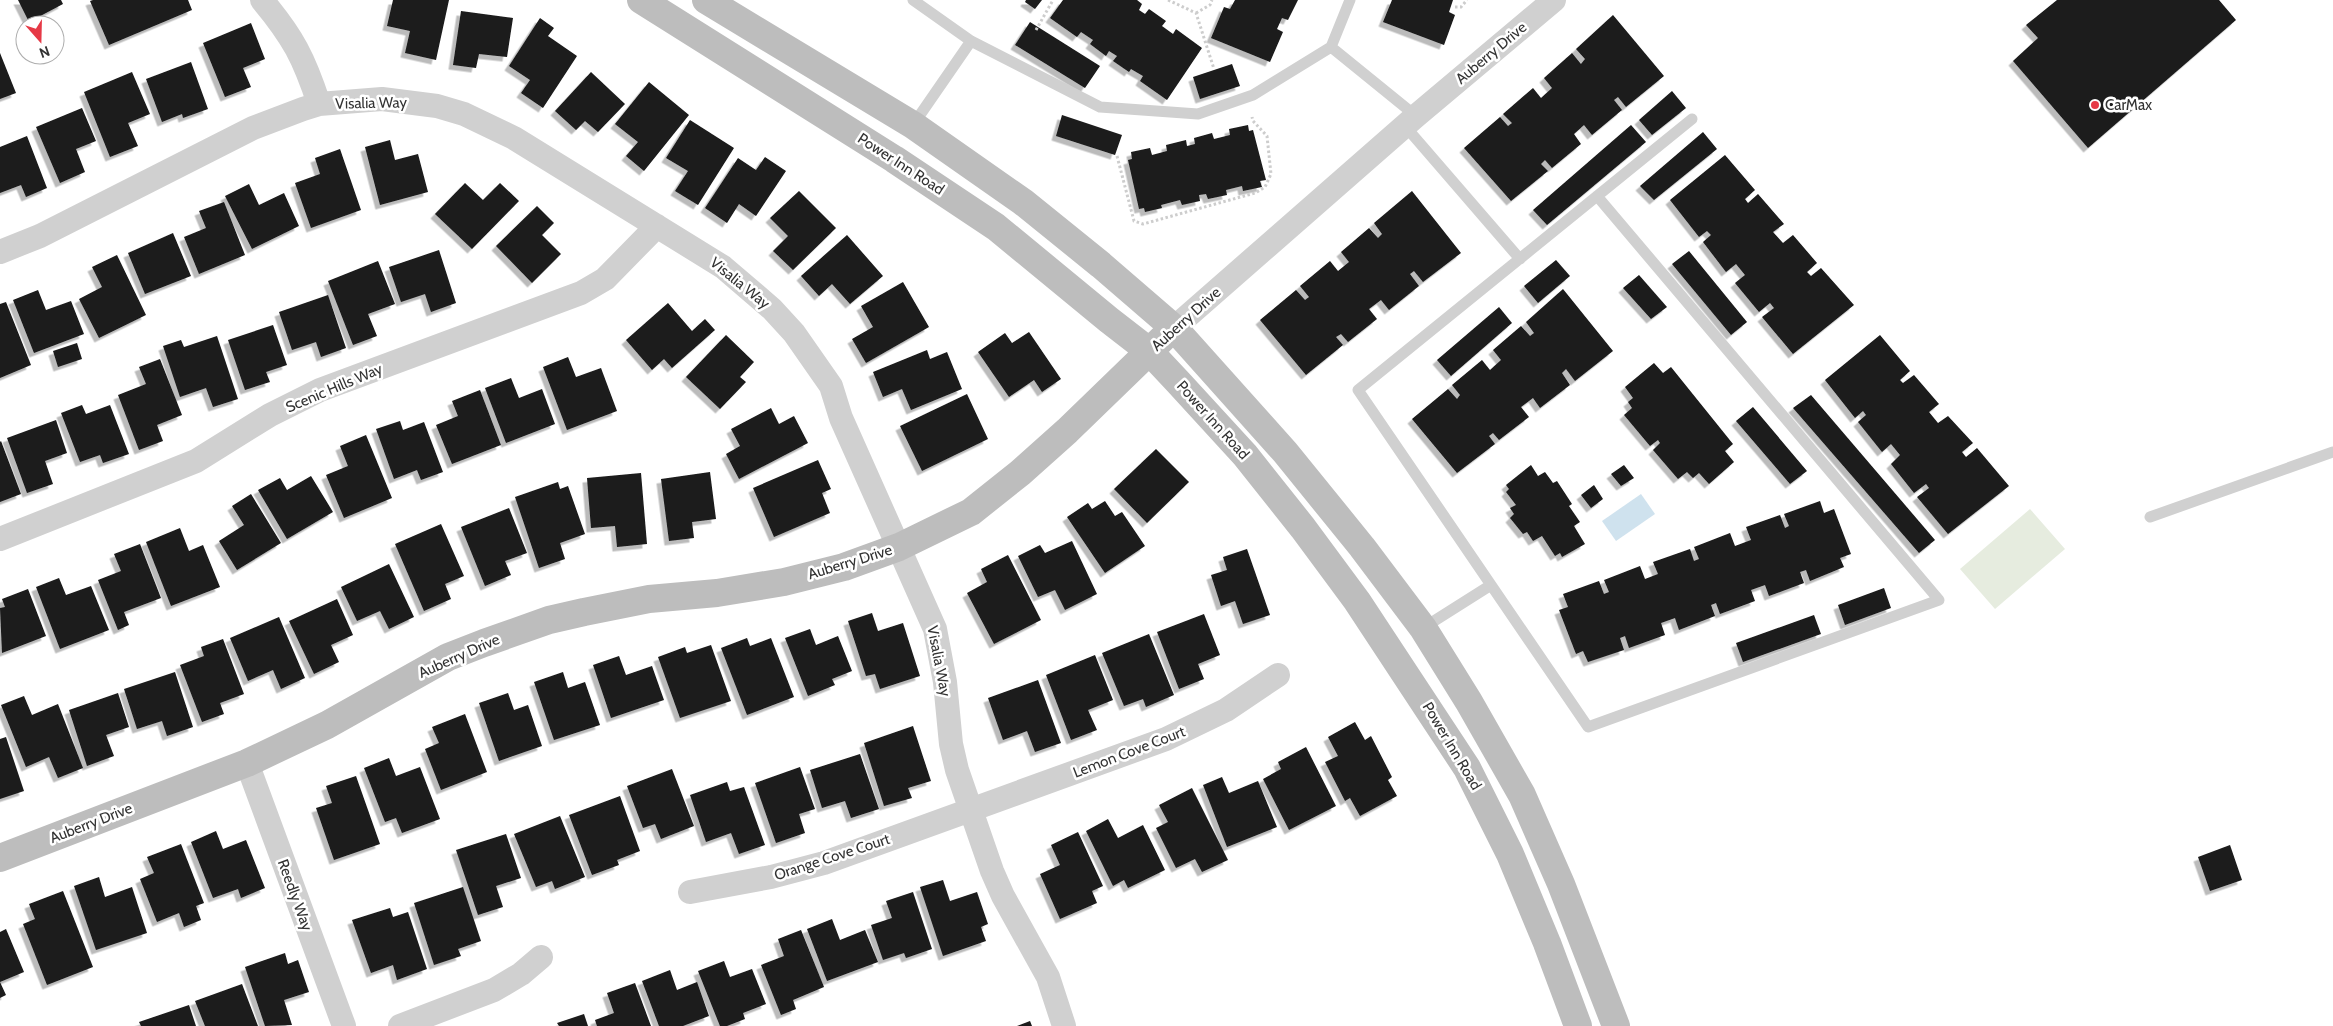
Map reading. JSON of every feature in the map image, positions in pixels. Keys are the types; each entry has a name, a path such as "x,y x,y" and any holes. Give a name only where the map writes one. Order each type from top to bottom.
{"main road":[{"name":"Power Inn Road","path":"641,0 894,159 996,227 1150,352 1245,455 1303,528 1357,601 1422,696 1467,768 1510,854 1547,943 1578,1026"},
{"path":"706,0 914,124 1023,202 1102,264 1174,328 1306,476 1424,628 1522,795 1561,884 1616,1026"},
{"name":"Auberry Drive","path":"0,858 247,763 328,724 448,657 549,620 649,599 717,593 784,582 844,567 899,547 971,512 1020,473 1067,431 1174,328"}],"street":[{"path":"262,0 294,41 309,72 319,104"},
{"name":"Auberry Drive","path":"1174,328 1410,121 1554,0"},
{"name":"Visalia Way","path":"0,252 40,236 277,117 319,104 382,99 409,101 464,114 514,138 723,266 772,309 809,352 831,386 841,418 935,629 945,682 951,744 992,871 1003,896 1048,977 1064,1026"},
{"name":"Scenic Hills Way","path":"0,539 196,461 270,415 320,390 581,293 605,278 657,226"},
{"name":"Lemon Cove Court","path":"971,810 1166,739 1226,710 1278,675"},
{"name":"Reedly Way","path":"247,763 344,1026"},
{"name":"Orange Cove Court","path":"690,892 771,877 824,863 971,810"},
{"path":"400,1026 494,990 521,974 542,957"}],"lane":[{"path":"913,0 971,41 1100,107 1198,114 1253,95 1331,47 1350,0"},
{"path":"914,124 971,41"},
{"path":"1331,47 1410,121 1520,258"},
{"path":"1597,196 1939,600 1588,727 1358,390 1520,258 1692,119"},
{"path":"2150,517 2333,452"},
{"path":"1424,628 1491,585"}],"path":[{"path":"1036,30 1053,0"},
{"path":"1168,0 1196,14 1214,69"},
{"path":"1196,14 1210,5 1212,0"},
{"path":"1455,7 1461,7 1467,0"},
{"path":"1117,156 1134,221 1143,224 1255,193 1265,187 1272,174 1267,136 1253,121 1252,117"}],"shaded area":[{"path":"2030,509 2065,549 1995,609 1960,569"}],"water":[{"path":"1641,494 1655,514 1616,541 1602,521"}],"building":[{"path":"18,0 61,0 63,4 42,15 26,15"},
{"path":"188,0 192,10 109,45 90,1"},
{"path":"393,0 449,0 436,60 405,53 410,31 387,26"},
{"path":"1026,0 1042,0 1035,9 1025,2"},
{"path":"1063,0 1137,0 1142,4 1139,10 1145,14 1149,9 1166,21 1162,26 1173,34 1176,29 1202,48 1167,100 1140,81 1143,76 1131,69 1129,72 1113,61 1117,56 1109,51 1106,56 1090,44 1093,40 1081,32 1077,37 1050,18"},
{"path":"1235,0 1298,0 1288,20 1282,18 1277,29 1283,32 1270,62 1211,38 1224,7 1230,9"},
{"path":"1392,0 1453,0 1449,12 1455,15 1444,45 1383,22"},
{"name":"CarMax","path":"2057,0 2219,0 2236,20 2088,148 2013,61 2038,38 2026,25"},
{"path":"461,11 513,18 507,57 479,54 476,68 453,65"},
{"path":"1613,15 1664,76 1626,107 1618,97 1614,100 1622,110 1592,135 1584,125 1574,134 1581,144 1552,168 1545,160 1541,164 1548,171 1511,201 1464,148 1500,117 1508,126 1512,123 1503,114 1533,88 1541,98 1552,88 1544,78 1572,53 1581,64 1585,59 1576,49"},
{"path":"540,18 554,28 548,36 577,56 543,108 521,93 530,80 509,66"},
{"path":"1030,22 1100,66 1085,88 1015,45"},
{"path":"251,23 265,59 243,68 251,87 225,97 203,43"},
{"path":"0,53 16,93 0,99"},
{"path":"191,62 208,109 183,118 182,114 162,122 146,79"},
{"path":"1232,64 1240,86 1200,99 1193,77"},
{"path":"132,72 150,114 128,123 138,146 110,157 84,92"},
{"path":"591,72 625,104 598,132 585,121 576,130 555,111"},
{"path":"649,82 689,115 644,171 626,156 638,142 615,124"},
{"path":"1672,91 1686,108 1652,135 1639,120"},
{"path":"82,108 96,141 76,149 85,172 60,183 36,127"},
{"path":"1062,115 1122,135 1115,155 1056,136"},
{"path":"690,120 734,148 698,205 675,191 688,171 666,158"},
{"path":"1248,125 1249,131 1253,130 1266,180 1260,181 1262,187 1243,191 1242,186 1226,190 1227,195 1208,199 1206,194 1199,195 1200,201 1182,205 1180,200 1161,205 1162,208 1145,212 1144,208 1139,209 1128,160 1132,159 1131,152 1150,148 1152,155 1167,151 1166,145 1186,140 1187,146 1195,144 1194,138 1212,133 1214,139 1230,135 1229,129"},
{"path":"1631,125 1646,142 1547,225 1533,210"},
{"path":"1703,132 1717,149 1654,200 1640,186"},
{"path":"27,136 47,188 26,197 21,185 0,193 0,147"},
{"path":"390,140 395,160 418,154 428,192 380,205 365,147"},
{"path":"340,149 361,210 311,228 295,183 320,174 315,158"},
{"path":"1725,155 1755,190 1745,199 1748,203 1758,194 1784,224 1773,232 1783,243 1793,235 1817,263 1807,272 1811,276 1821,268 1854,305 1793,354 1762,317 1774,308 1770,303 1759,312 1735,283 1745,275 1736,264 1726,272 1703,242 1711,235 1707,231 1699,237 1670,200"},
{"path":"765,157 786,171 756,216 739,204 727,223 705,208 738,158 756,170"},
{"path":"465,183 483,200 500,183 519,201 472,249 435,214"},
{"path":"249,184 259,205 284,193 299,226 252,249 225,196"},
{"path":"799,191 836,228 793,270 773,251 788,236 770,218"},
{"path":"1412,191 1461,253 1423,282 1414,271 1410,274 1419,286 1389,310 1381,300 1369,309 1377,319 1348,342 1341,334 1336,337 1343,345 1306,375 1260,320 1296,290 1305,300 1309,297 1300,286 1330,261 1338,271 1349,262 1341,252 1369,228 1378,238 1382,234 1374,223"},
{"path":"224,202 245,255 199,274 184,237 206,228 199,211"},
{"path":"537,206 554,223 542,235 561,254 532,283 496,246"},
{"path":"173,233 191,276 145,294 128,253"},
{"path":"847,235 883,276 850,304 832,284 819,296 801,276"},
{"path":"439,250 456,303 431,312 425,294 401,302 389,267"},
{"path":"1689,251 1747,322 1731,335 1672,264"},
{"path":"117,255 146,315 99,338 79,299 102,287 92,267"},
{"path":"1556,260 1570,276 1538,303 1524,286"},
{"path":"378,261 395,304 368,314 377,336 353,345 328,281"},
{"path":"1639,275 1667,307 1651,319 1623,288"},
{"path":"903,282 929,327 866,363 852,339 873,327 861,306"},
{"path":"1563,289 1613,351 1575,381 1566,369 1562,373 1570,385 1540,408 1533,398 1521,407 1529,417 1499,440 1493,433 1489,436 1495,444 1457,473 1412,419 1448,389 1457,399 1460,395 1452,385 1482,360 1490,370 1501,360 1493,350 1521,326 1530,336 1534,333 1526,322"},
{"path":"38,290 46,310 71,301 84,334 34,353 13,300"},
{"path":"328,295 346,348 321,357 316,342 292,350 279,312"},
{"path":"6,302 31,365 0,378 0,304"},
{"path":"668,303 692,331 705,319 715,330 672,368 664,359 652,370 626,340"},
{"path":"1499,307 1512,323 1451,376 1437,360"},
{"path":"273,325 287,365 266,372 270,382 245,390 228,340"},
{"path":"1029,332 1061,379 1042,392 1034,380 1009,397 978,352 1005,333 1012,343"},
{"path":"726,335 754,362 740,377 746,382 720,409 686,377"},
{"path":"1880,335 1910,371 1900,380 1903,383 1914,375 1939,404 1929,412 1938,423 1948,416 1973,443 1962,452 1966,457 1977,448 2009,486 1948,534 1917,497 1929,488 1926,484 1914,493 1891,464 1900,455 1891,444 1882,452 1858,422 1866,415 1863,411 1855,418 1825,380"},
{"path":"217,336 238,399 213,407 206,388 180,397 163,346 181,340 184,347"},
{"path":"77,343 82,359 58,367 53,351"},
{"path":"927,350 930,359 947,352 962,389 911,410 902,389 883,397 873,372"},
{"path":"568,357 576,377 601,368 617,411 567,430 543,367"},
{"path":"160,359 182,415 157,425 163,441 139,450 118,395 146,384 139,367"},
{"path":"1654,363 1663,373 1671,367 1733,444 1725,451 1734,462 1709,484 1699,473 1693,478 1687,472 1678,479 1653,450 1660,443 1658,440 1650,446 1624,415 1632,408 1628,402 1633,398 1625,387"},
{"path":"511,378 519,398 542,389 555,424 506,443 485,388"},
{"path":"480,390 501,445 452,464 436,425 458,416 452,401"},
{"path":"967,394 988,439 922,471 900,426"},
{"path":"1811,395 1935,540 1919,553 1793,408"},
{"path":"82,405 86,414 110,405 129,454 103,463 100,455 80,462 61,413"},
{"path":"1753,407 1807,471 1790,484 1736,421"},
{"path":"771,408 779,424 794,416 808,443 739,479 726,454 740,446 731,429"},
{"path":"56,420 67,453 45,461 53,484 27,493 7,438"},
{"path":"400,421 403,430 424,422 443,472 421,480 417,470 394,479 376,429"},
{"path":"366,435 392,498 344,518 326,475 348,466 340,446"},
{"path":"0,442 21,494 0,502"},
{"path":"1156,449 1189,482 1147,523 1114,489"},
{"path":"818,460 831,489 822,493 830,513 774,537 753,488"},
{"path":"1531,465 1538,476 1545,472 1553,483 1557,481 1572,504 1569,506 1580,522 1574,526 1585,544 1562,557 1560,553 1555,556 1542,536 1533,541 1527,532 1523,534 1510,518 1514,514 1510,508 1516,505 1506,492 1509,489 1506,485"},
{"path":"1624,465 1634,478 1621,486 1611,474"},
{"path":"710,472 716,519 692,522 694,538 669,541 661,479"},
{"path":"641,473 647,544 617,547 615,526 591,528 587,478"},
{"path":"311,476 333,512 287,539 258,490 280,478 287,490"},
{"path":"558,482 560,489 568,486 585,534 560,543 565,559 539,568 515,497"},
{"path":"1594,485 1603,499 1591,508 1581,495"},
{"path":"251,494 281,543 237,570 219,541 244,525 232,506"},
{"path":"1105,501 1115,516 1122,512 1145,546 1105,573 1067,517 1088,503 1092,509"},
{"path":"1820,501 1824,513 1834,509 1851,554 1840,558 1844,567 1810,581 1806,570 1800,572 1804,583 1769,596 1765,585 1751,590 1755,601 1720,614 1716,603 1711,605 1715,616 1679,630 1675,618 1661,623 1665,635 1629,648 1625,636 1620,638 1624,650 1588,662 1583,651 1576,654 1559,610 1568,607 1563,594 1599,581 1604,594 1609,592 1604,580 1640,566 1645,579 1658,574 1653,562 1690,549 1694,561 1699,559 1694,547 1730,533 1735,546 1751,540 1746,527 1780,515 1785,528 1789,526 1784,514"},
{"path":"509,508 527,553 505,561 511,575 485,586 461,527"},
{"path":"441,524 464,576 445,584 451,599 424,611 395,544"},
{"path":"180,528 189,551 203,545 220,587 171,606 146,542"},
{"path":"1072,541 1097,594 1065,610 1055,590 1038,597 1018,556 1040,545 1045,553"},
{"path":"140,544 161,598 124,612 129,625 118,630 98,580 121,571 114,554"},
{"path":"1247,549 1270,615 1243,624 1235,601 1221,606 1211,575 1227,570 1223,557"},
{"path":"1008,555 1041,620 994,644 967,593 987,582 981,569"},
{"path":"389,564 414,617 389,629 380,611 357,621 341,587"},
{"path":"59,578 66,595 91,586 109,630 60,649 36,587"},
{"path":"1884,588 1891,608 1845,625 1838,605"},
{"path":"28,589 46,636 2,653 0,608 5,607 2,599"},
{"path":"337,599 353,635 331,645 339,662 314,674 289,621"},
{"path":"872,613 878,631 903,623 920,676 880,689 875,674 866,676 848,621"},
{"path":"1204,614 1220,655 1198,664 1204,679 1179,689 1157,632"},
{"path":"1814,615 1821,634 1743,662 1736,643"},
{"path":"279,617 305,678 281,689 273,670 248,681 230,638"},
{"path":"810,629 816,645 838,636 852,671 832,679 835,685 808,696 785,638"},
{"path":"1149,634 1174,695 1146,707 1143,699 1124,706 1102,653"},
{"path":"747,638 750,646 771,638 794,697 747,715 721,648"},
{"path":"223,639 244,694 220,703 224,714 202,722 180,665 204,656 201,647"},
{"path":"711,645 731,701 680,718 658,657 685,647 687,653"},
{"path":"1095,655 1113,700 1088,710 1097,730 1071,740 1046,675"},
{"path":"619,656 626,675 652,666 664,700 611,718 593,665"},
{"path":"175,672 193,727 167,736 162,721 137,729 124,689"},
{"path":"563,672 568,688 585,682 600,725 554,740 534,682"},
{"path":"1038,680 1061,743 1035,752 1027,731 1003,740 988,698"},
{"path":"118,693 129,727 106,735 114,756 87,766 69,710"},
{"path":"508,693 514,710 528,705 542,746 499,761 479,703"},
{"path":"24,696 32,715 58,704 83,768 58,778 49,757 26,767 1,705"},
{"path":"465,714 487,772 441,790 425,749 439,743 432,727"},
{"path":"1355,722 1365,740 1371,736 1392,777 1388,780 1397,796 1360,816 1350,798 1345,801 1325,762 1338,756 1328,737"},
{"path":"913,726 931,781 908,788 912,798 884,806 864,743"},
{"path":"6,737 24,791 0,799 0,739"},
{"path":"1306,747 1336,806 1289,830 1263,779 1281,769 1278,762"},
{"path":"860,754 879,809 851,818 845,801 822,808 810,770"},
{"path":"389,758 396,776 420,767 440,819 402,833 396,818 385,822 364,768"},
{"path":"800,767 815,809 799,814 805,833 776,843 755,783"},
{"path":"672,769 694,826 661,839 655,824 643,828 627,786"},
{"path":"356,776 380,844 334,860 316,808 332,803 326,786"},
{"path":"1222,777 1229,793 1258,781 1277,827 1227,847 1203,785"},
{"path":"727,782 730,791 744,787 765,845 739,854 731,833 706,842 690,795"},
{"path":"1192,788 1228,860 1202,872 1195,859 1176,868 1156,828 1168,822 1159,805"},
{"path":"620,796 640,851 617,860 619,865 592,875 569,815"},
{"path":"560,816 585,877 555,889 552,881 536,887 514,834"},
{"path":"1108,819 1118,838 1143,825 1165,870 1128,888 1124,880 1113,886 1086,831"},
{"path":"216,831 223,849 246,840 265,888 241,898 238,889 213,898 191,842"},
{"path":"1078,832 1103,886 1092,891 1097,903 1060,919 1040,874 1060,865 1051,845"},
{"path":"506,834 521,878 496,886 503,907 478,915 456,850"},
{"path":"181,844 204,903 196,906 201,920 184,927 179,913 157,922 140,879 154,873 147,857"},
{"path":"2230,845 2242,880 2210,891 2198,857"},
{"path":"99,877 105,897 132,887 147,933 96,950 74,886"},
{"path":"943,880 950,901 977,892 988,924 981,927 986,941 943,956 920,887"},
{"path":"463,887 481,941 458,949 461,956 434,965 414,903"},
{"path":"63,891 93,967 47,985 23,924 35,919 29,904"},
{"path":"913,892 932,949 906,958 904,953 883,960 871,925 892,918 886,901"},
{"path":"390,908 393,917 408,912 427,969 397,980 393,965 371,973 352,920"},
{"path":"832,919 840,940 865,930 878,962 827,981 807,929"},
{"path":"6,929 24,972 0,982 0,932"},
{"path":"801,930 824,987 793,1000 796,1009 781,1015 761,965 784,956 778,939"},
{"path":"285,953 288,964 298,960 309,992 284,1000 292,1025 265,1026 245,967"},
{"path":"724,961 730,977 752,969 766,1004 743,1013 745,1019 727,1026 720,1026 698,971"},
{"path":"670,970 677,990 697,982 709,1016 683,1026 659,1026 642,981"},
{"path":"0,982 6,995 0,998"},
{"path":"635,983 651,1026 597,1026 595,1020 614,1013 607,993"},
{"path":"242,984 258,1026 205,1026 195,1001"},
{"path":"189,1005 196,1026 141,1026 139,1022"},
{"path":"584,1014 588,1026 559,1026 557,1023"},
{"path":"1030,1021 1032,1026 1017,1026"}],"place":[{"name":"CarMax","path":"2095,105"}]}
